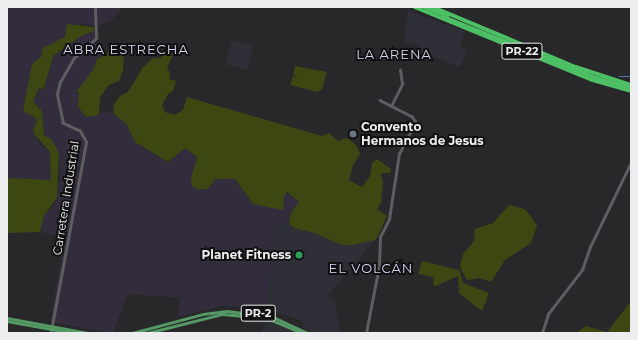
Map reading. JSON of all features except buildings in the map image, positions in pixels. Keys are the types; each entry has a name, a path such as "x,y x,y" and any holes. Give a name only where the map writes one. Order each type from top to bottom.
{"highway":[{"name":"PR-22","path":"415,7 581,76 631,91"},
{"path":"421,7 500,38"},
{"path":"425,7 596,78 631,88"},
{"name":"PR-22","path":"433,7 588,72 631,85"}],"main road":[{"name":"PR-2","path":"132,333 203,314 227,311 273,317 308,333"},
{"name":"PR-2","path":"147,333 222,314 267,318 302,333"},
{"path":"7,320 88,333"},
{"path":"52,328 73,333"}],"street":[{"name":"Carretera Industrial","path":"52,328 86,142 80,131 63,123 56,94 60,82 74,58 96,38 95,7"},
{"path":"391,107 402,84 400,70"},
{"path":"366,333 380,266 380,237 388,219 399,154 415,122 412,117 380,101"},
{"path":"542,333 548,314 582,270 590,247 631,162"}],"shaded area":[{"path":"7,7 122,7 113,19 99,26 80,24 67,32 61,41 43,48 41,57 32,64 26,99 29,113 37,121 33,130 39,143 50,152 51,181 7,178"},
{"path":"408,11 464,31 460,46 467,50 460,67 420,52 420,45 404,42"},
{"path":"94,31 95,41 107,54 99,57 93,70 76,92 96,116 102,112 113,113 127,125 135,142 167,162 185,148 198,157 191,178 235,179 254,204 285,203 284,197 286,192 299,202 291,213 289,224 274,225 267,309 222,306 177,317 180,298 130,294 126,298 113,333 50,322 65,237 40,232 44,216 55,203 60,177 59,153 44,135 42,111 33,102 39,88 44,89 53,56 81,36"},
{"path":"232,40 253,46 247,70 225,64"},
{"path":"274,224 289,224 294,228 314,233 342,245 375,240 328,295 335,301 340,333 312,333 302,327 304,323 297,319 267,309"},
{"path":"267,320 273,321 299,333 261,333"}],"green space":[{"path":"67,24 94,27 94,31 81,36 53,56 44,89 39,88 33,102 42,111 44,135 52,140 59,153 57,198 44,216 40,232 7,233 7,178 51,180 50,152 35,135 33,130 37,121 34,117 23,111 32,64 41,57 43,48 65,37"},
{"path":"113,45 124,48 123,71 119,81 109,85 100,97 99,115 86,117 78,107 79,93 76,92 93,70 97,59 107,54"},
{"path":"163,51 174,54 167,67 170,73 169,79 176,81 173,91 168,94 162,105 165,112 174,115 183,110 187,97 322,136 329,133 338,141 347,138 356,145 360,154 353,165 349,180 362,187 370,176 372,163 377,159 391,169 390,173 381,173 383,182 381,203 377,209 387,216 375,240 353,245 342,245 314,233 294,228 289,224 291,213 299,202 287,192 284,197 283,210 253,204 235,179 215,179 208,189 197,189 192,186 191,178 197,157 185,148 168,162 135,142 127,125 113,113 114,104 120,96 128,92 143,67 153,58 161,58"},
{"path":"295,66 327,72 322,89 318,92 290,85 293,76 302,78 293,75"},
{"path":"509,205 525,209 537,225 531,243 505,260 491,282 479,278 467,280 460,267 463,254 474,241 475,229 493,223"},
{"path":"422,261 459,270 463,283 489,293 482,311 459,293 458,276 436,286 433,285 434,277 418,274"},
{"path":"631,301 631,333 576,333 586,326 607,332"}],"waterway":[{"path":"619,76 631,76"}],"place":[{"name":"Convento Hermanos de Jesus","path":"353,134"},
{"name":"Planet Fitness","path":"299,255"}],"district":[{"name":"ABRA ESTRECHA","path":"126,49"},
{"name":"LA ARENA","path":"394,54"},
{"name":"EL VOLCÁN","path":"371,268"}]}
